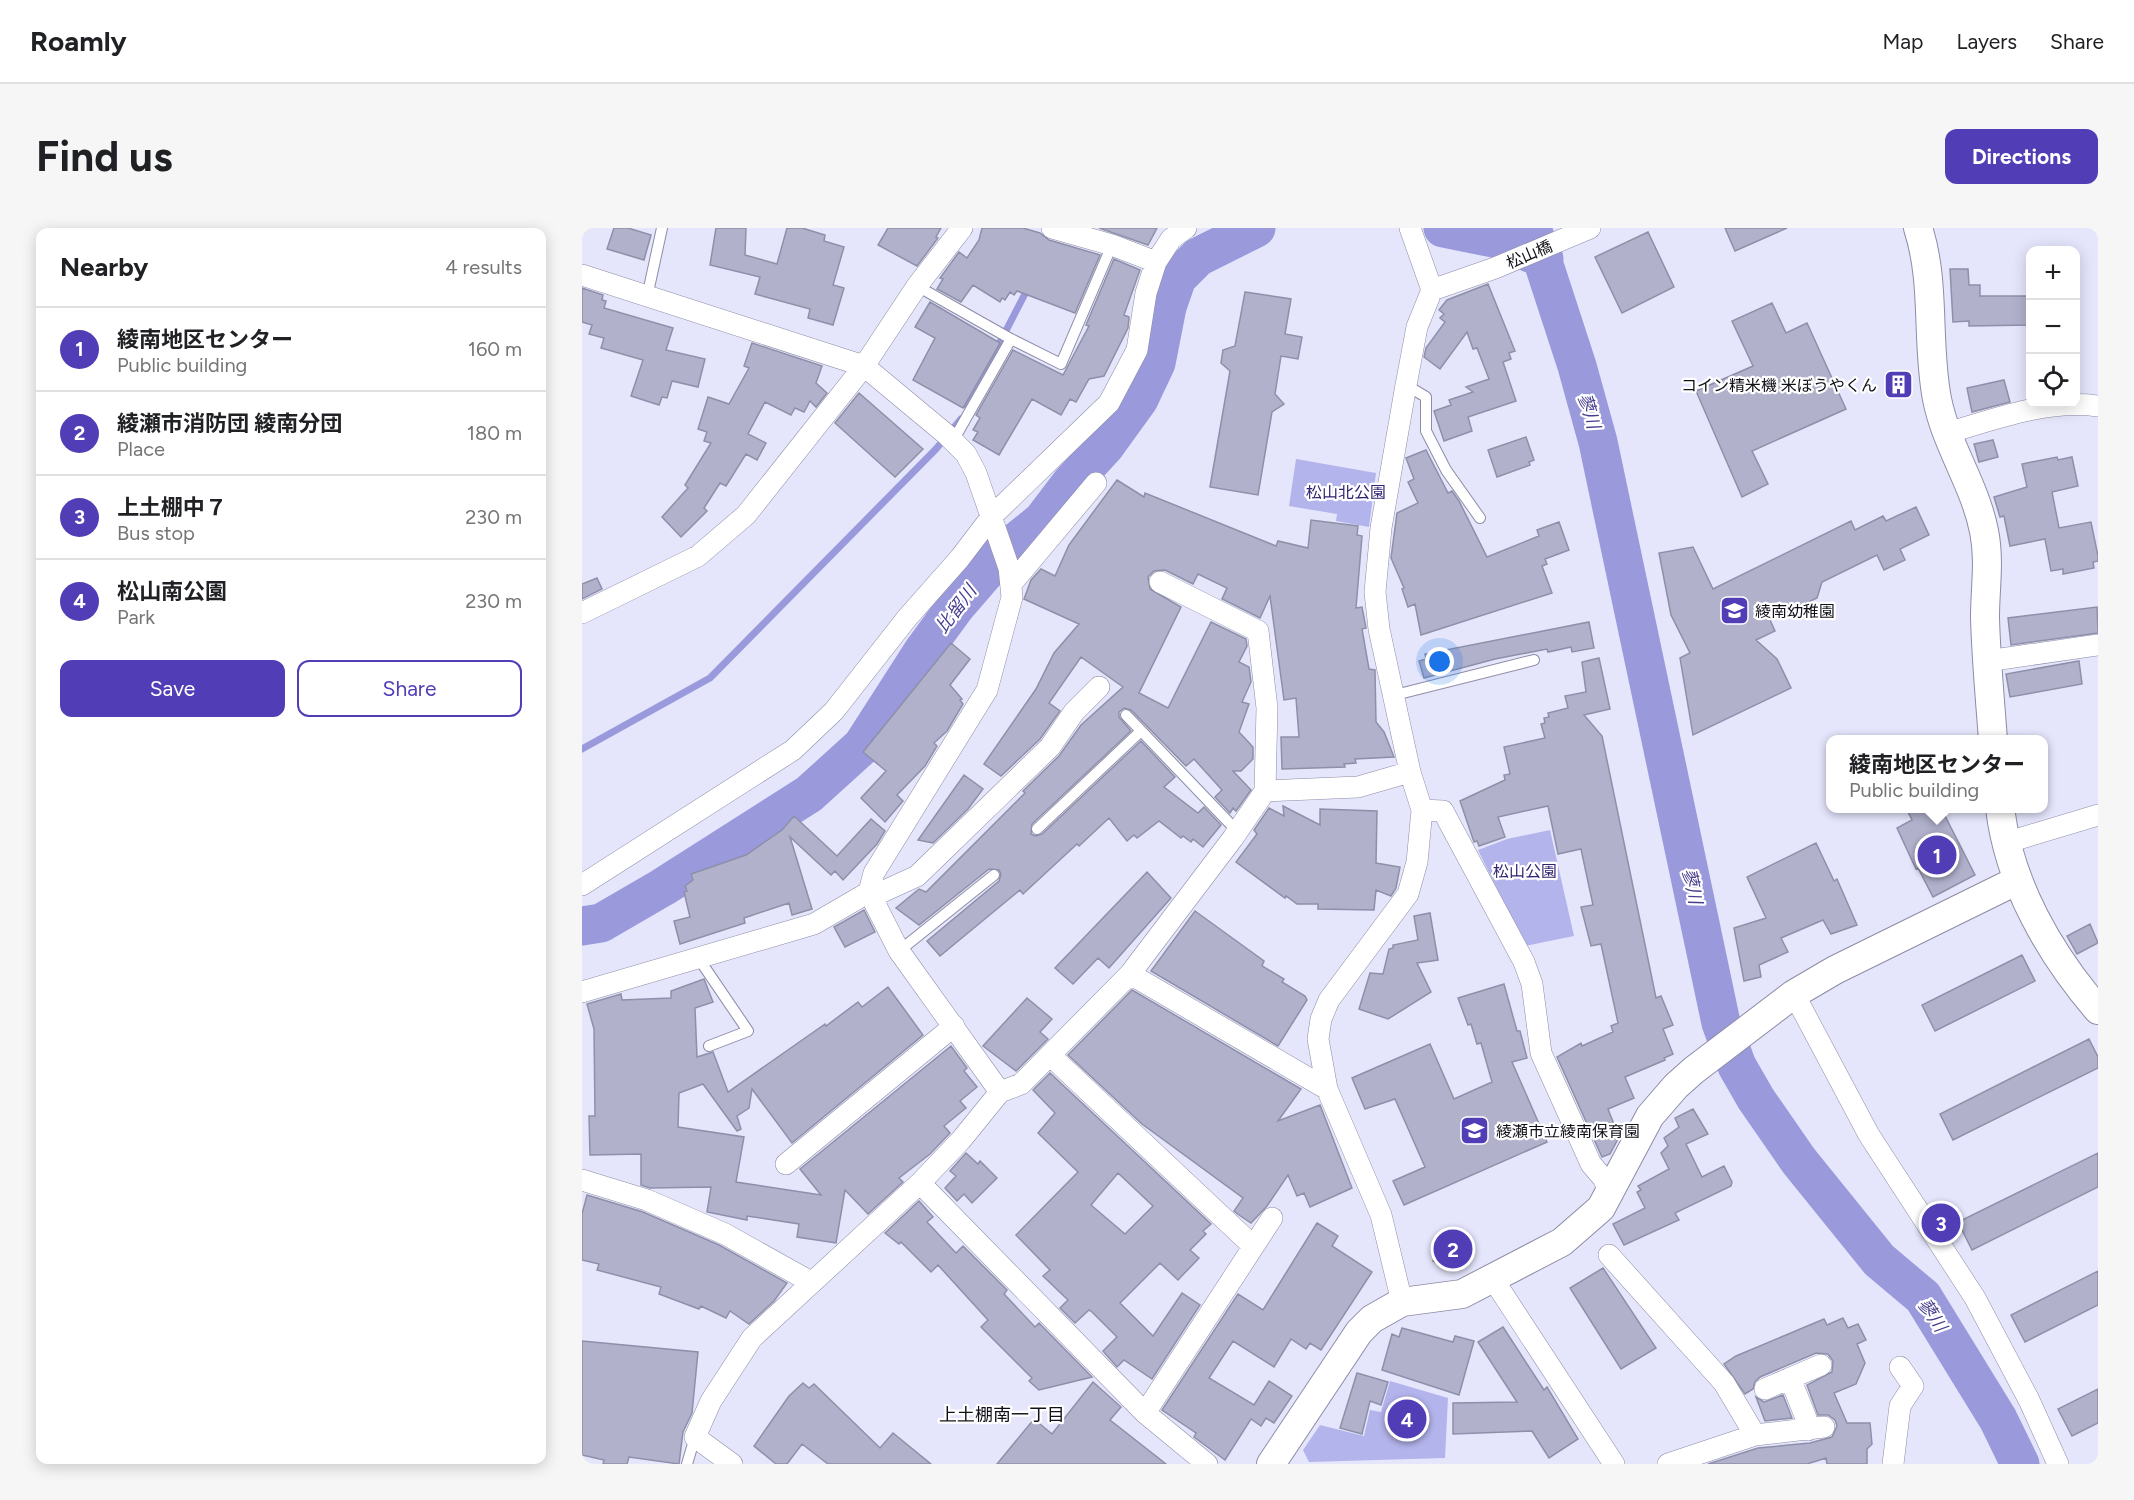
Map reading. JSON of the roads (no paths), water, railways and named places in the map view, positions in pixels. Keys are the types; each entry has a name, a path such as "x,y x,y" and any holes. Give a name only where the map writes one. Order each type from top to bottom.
{"street":[{"path":"582,613 698,556 746,515 864,366 917,286 962,228"},
{"path":"582,885 793,750 834,711 907,618 994,519 1109,403 1137,350 1146,293 1156,262 1171,239 1186,228"},
{"name":"松山橋","path":"1432,290 1495,268 1590,228"},
{"path":"1918,228 1927,260 1935,385 1941,415 1978,508 1987,548 1987,661 1993,735"},
{"path":"1064,229 1156,262"},
{"path":"1402,1302 1381,1215 1327,1089 1318,1039 1321,1019 1329,1000 1408,894 1417,862 1422,810 1410,772 1379,629 1376,592 1381,528 1406,385 1417,327 1432,290 1411,230"},
{"path":"582,276 843,357 864,366 966,453 994,519 1010,576 1012,597 987,690 874,873 870,895 899,951 1000,1092"},
{"path":"1948,433 2026,412 2083,404 2098,406"},
{"path":"1010,576 1096,483"},
{"path":"732,1464 695,1437 711,1401 752,1338 920,1183 961,1140 1000,1092 1021,1083 1051,1056 1130,974 1238,831 1265,791 1268,708 1258,631 1160,582"},
{"path":"1987,661 2098,645"},
{"path":"582,992 814,924 870,895 917,876 1050,747 1074,712 1099,687"},
{"path":"1265,791 1358,787 1410,772"},
{"path":"1422,810 1443,811 1524,962 1532,984 1541,1053 1591,1164 1603,1178 1611,1194"},
{"path":"2001,813 2005,843 2018,880 2057,958 2098,1011"},
{"path":"2005,843 2098,815"},
{"path":"1271,1464 1359,1332 1372,1319 1402,1302 1462,1294 1562,1242 1595,1214 1611,1194 1650,1116 1676,1086 1700,1066 1794,994 1835,970 2018,880"},
{"path":"1130,974 1327,1089"},
{"path":"1794,994 1869,1135 1975,1298 2030,1400 2058,1464"},
{"path":"786,1164 954,1026"},
{"path":"1051,1056 1252,1245"},
{"path":"582,1180 647,1200 716,1229 811,1282"},
{"path":"920,1183 1145,1413 1207,1464"},
{"path":"1145,1413 1252,1245 1272,1218"},
{"path":"1609,1255 1724,1383 1755,1435"},
{"path":"1493,1279 1614,1464"},
{"path":"1765,1389 1821,1365"},
{"path":"1893,1464 1900,1406 1913,1386 1900,1367"},
{"path":"1668,1464 1755,1435 1816,1429 1806,1418 1790,1378"}],"lane":[{"path":"647,297 662,228"},
{"path":"1156,262 1166,228"},
{"path":"917,286 1011,339 1061,363 1112,245"},
{"path":"953,441 1011,339"},
{"path":"1406,385 1426,397 1426,431 1446,470 1480,518"},
{"path":"1395,695 1534,660"},
{"path":"1126,716 1238,831"},
{"path":"1037,829 1142,731"},
{"path":"899,951 994,875"},
{"path":"699,959 748,1031 709,1046"},
{"path":"687,1464 695,1437"}],"waterway":[{"name":"比留川","path":"582,926 601,923 663,887 809,794 862,746 923,651 956,606 1000,555 1042,521 1071,483 1105,446 1139,399 1156,363 1167,307 1177,278 1198,257 1256,228"},
{"name":"比留川","path":"1443,228 1498,239 1544,259"},
{"name":"蓼川","path":"1532,228 1577,366 1598,442 1721,1023 1737,1066 1756,1099 1799,1161 1879,1260 1923,1297 1998,1419 2020,1464"},
{"path":"967,406 1028,288"},
{"path":"582,749 710,678 936,449 961,419"}],"place":[{"name":"コイン精米機 米ぼうやくん","path":"1898,385"},
{"name":"綾南幼稚園","path":"1734,611"},
{"name":"綾南地区センター","path":"1937,855"},
{"name":"綾瀬市立綾南保育園","path":"1475,1131"},
{"name":"上土棚中７","path":"1941,1223"},
{"name":"綾瀬市消防団 綾南分団","path":"1453,1249"},
{"name":"松山南公園","path":"1407,1419"}],"district":[{"name":"上土棚南一丁目","path":"1002,1415"}],"park label":[{"name":"松山北公園","path":"1346,492"},
{"name":"松山公園","path":"1525,871"}]}
